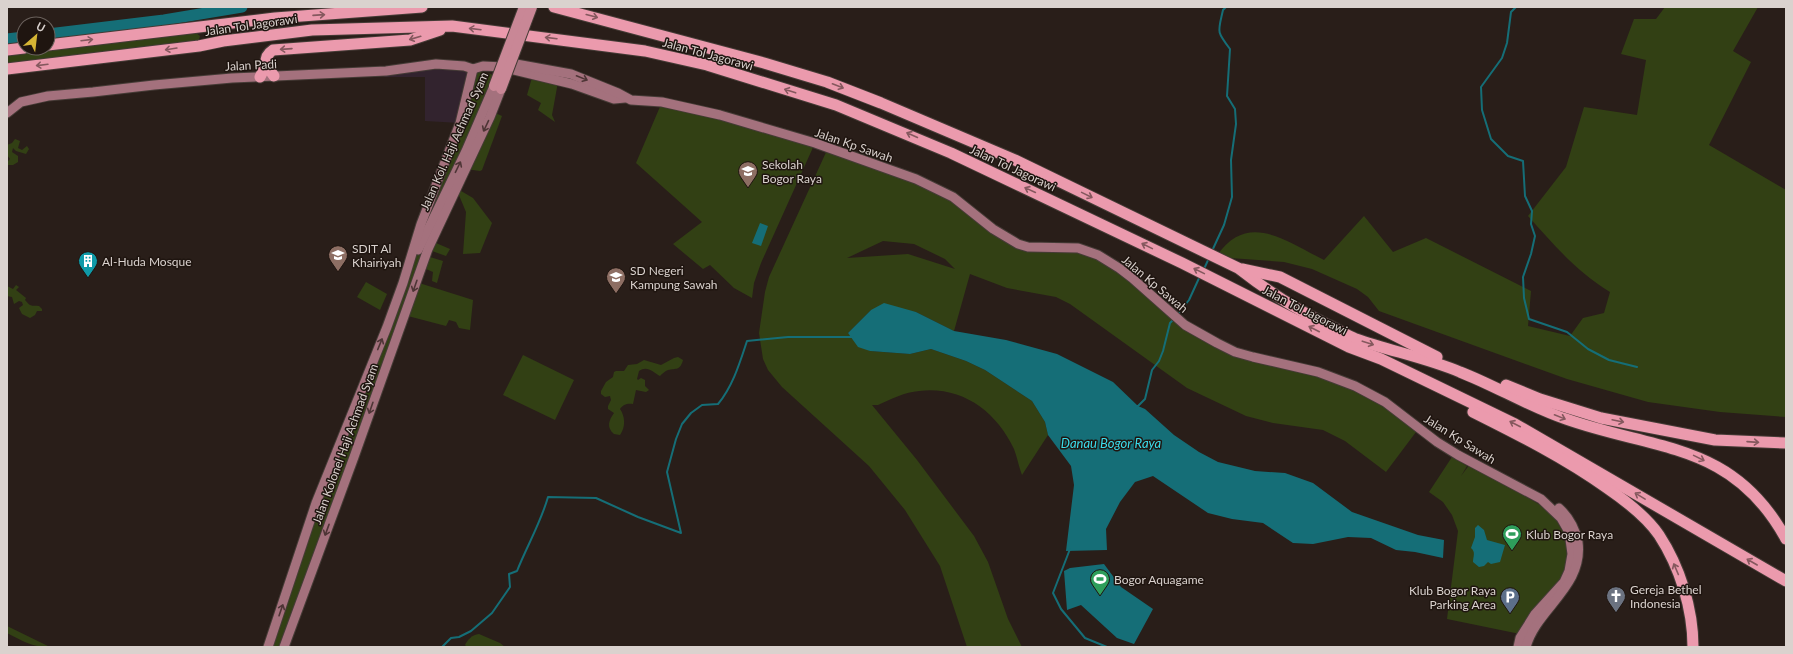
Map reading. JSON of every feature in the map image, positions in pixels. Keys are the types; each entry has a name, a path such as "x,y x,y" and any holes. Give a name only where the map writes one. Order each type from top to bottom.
{"highway":[{"name":"Jalan Tol Jagorawi","path":"56,44 275,18 422,7"},
{"name":"Jalan Tol Jagorawi","path":"554,7 743,57 827,82 924,120 1015,160 1238,268"},
{"name":"Jalan Tol Jagorawi","path":"7,69 199,46 223,41 312,30 452,26 645,52 707,65 836,105 894,128 951,153 1182,262 1349,347"},
{"path":"260,77 266,65 266,57 268,53 273,50 410,40 452,26"},
{"path":"197,27 204,33 203,43 199,46"},
{"path":"266,65 274,76"},
{"path":"1238,268 1280,277 1433,355 1540,399 1564,407 1600,418 1715,440 1786,443"},
{"path":"1238,268 1266,290 1290,305 1354,338 1432,361 1565,419 1677,449 1719,467 1741,482 1758,498 1774,518 1786,539"},
{"path":"1349,347 1381,359 1515,424 1786,581"},
{"path":"1349,347 1358,354 1560,457 1585,472 1631,506 1658,535 1670,556 1682,584 1690,611 1693,647"}],"main road":[{"name":"Jalan Kol. Haji Achmad Syam","path":"497,88 524,7"},
{"name":"Jalan Kol. Haji Achmad Syam","path":"497,88 532,7"}],"street":[{"name":"Jalan Padi","path":"7,113 22,102 48,96 260,77 386,71 436,64 464,66 473,69 483,66 501,67"},
{"name":"Jalan Kp Sawah","path":"501,67 516,64 571,74 618,93 631,100 662,102 720,115 815,143 916,179 953,197 993,229 1018,244 1028,247 1073,248 1098,255 1119,268 1182,323 1235,352 1318,372 1355,386 1385,402 1431,437 1458,455 1541,499"},
{"path":"403,284 425,226 460,123 473,69"},
{"name":"Jalan Kol. Haji Achmad Syam","path":"403,284 424,236 425,226 466,151 497,88"},
{"name":"Jalan Kol. Haji Achmad Syam","path":"428,249 490,117 497,88"},
{"path":"424,236 428,249"},
{"name":"Jalan Kolonel Haji Achmad Syam","path":"284,647 428,249"},
{"name":"Jalan Kolonel Haji Achmad Syam","path":"268,647 316,503 403,284"},
{"path":"350,418 365,426"},
{"path":"346,428 361,437"},
{"path":"1526,647 1538,622 1567,585 1575,571 1578,559 1576,535 1571,520 1551,501 1546,498 1541,499"},
{"path":"1518,647 1520,638 1534,614 1564,582 1571,563 1572,546 1569,532 1561,518 1541,499"}],"shaded area":[{"path":"436,64 473,69 460,123 425,121 425,77 384,77 386,71"}],"green space":[{"path":"1665,7 1758,7 1733,51 1751,62 1709,145 1786,190 1786,417 1720,412 1648,402 1567,379 1379,311 1368,297 1357,289 1312,269 1284,262 1216,257 1228,243 1241,235 1254,232 1281,238 1324,260 1364,216 1393,252 1426,238 1531,291 1528,326 1570,336 1583,318 1604,313 1610,292 1576,266 1556,247 1528,216 1566,167 1584,107 1637,115 1646,60 1621,54 1634,19 1656,19"},
{"path":"196,33 200,36 198,43 7,65 7,55 16,54 16,56 56,56 56,49"},
{"path":"535,67 618,93 558,82 552,115 555,122 538,110 541,103 527,95"},
{"path":"473,69 497,76 416,282 473,300 470,330 459,328 456,322 449,320 446,326 404,315 284,647 268,647 308,530 453,141"},
{"path":"662,102 815,143 761,263 754,283 752,298 734,288 710,265 703,269 673,244 702,222 636,163"},
{"path":"493,112 502,116 482,170 466,169"},
{"path":"15,139 20,141 18,148 22,150 27,146 29,149 26,154 16,151 13,148 12,152 18,156 18,162 13,165 7,165 7,162 10,159 7,155 7,145 12,143"},
{"path":"828,148 955,198 1018,244 1068,247 1098,255 1168,309 1235,352 1355,386 1419,428 1386,472 1345,441 1323,430 1273,423 1246,416 1187,388 1070,304 1056,297 1007,288 970,274 954,331 916,312 871,310 848,333 870,351 910,354 931,349 966,361 985,370 1032,401 1045,422 1048,435 1022,475 1014,449 1007,435 998,423 976,404 963,397 935,390 919,391 903,394 878,405 872,405 917,460 974,536 988,562 1008,619 1022,647 967,647 940,566 905,510 869,466 782,387 768,370 763,359 759,333 765,292 769,277","holes":["883,241 914,244 945,259 955,269 908,254 847,258"]},
{"path":"456,188 473,198 492,223 480,253 463,254 466,212"},
{"path":"436,243 450,249 446,256 432,251"},
{"path":"430,257 443,261 437,283 432,281 433,272 426,269"},
{"path":"366,282 387,294 380,310 357,297"},
{"path":"16,285 19,287 16,290 26,298 25,300 27,303 32,306 39,306 42,311 37,311 35,315 30,318 22,314 19,308 23,305 22,302 19,301 14,304 12,297 7,296 7,286 13,289"},
{"path":"523,355 574,380 555,420 503,395"},
{"path":"678,357 683,360 681,366 667,370 660,376 647,369 642,369 639,371 637,379 638,380 641,378 645,380 645,386 649,390 646,392 636,390 633,404 626,404 621,407 620,409 624,422 623,429 620,435 614,434 609,426 614,413 608,409 611,400 610,396 605,397 601,394 601,391 606,382 613,377 614,372 624,371 628,365 637,364 644,360 661,365"},
{"name":"Klub Bogor Raya","path":"1452,457 1467,466 1461,476 1470,464 1552,512 1569,544 1570,558 1562,582 1520,634 1447,619 1458,531 1452,515 1443,502 1429,492"},
{"path":"7,626 50,647 32,645 23,641 7,633"},
{"path":"479,634 500,643 505,647 467,647 465,645 470,638"}],"water":[{"path":"760,223 768,226 761,246 752,243"},
{"name":"Danau Bogor Raya","path":"884,303 916,312 954,331 1006,340 1057,354 1113,382 1138,406 1145,409 1174,435 1199,452 1218,462 1255,471 1285,473 1313,483 1352,512 1418,535 1444,540 1443,558 1415,552 1396,550 1371,538 1348,537 1313,544 1293,543 1263,523 1232,519 1208,513 1153,476 1135,482 1120,502 1106,529 1107,550 1066,551 1074,485 1071,466 1048,435 1045,422 1032,401 985,370 966,361 931,349 910,354 870,351 858,347 848,333 871,310"},
{"path":"1478,525 1484,530 1487,540 1505,545 1500,562 1491,564 1488,562 1484,566 1479,567 1473,562 1474,553 1471,548 1475,537 1475,528"},
{"name":"Bogor Aquagame","path":"1104,564 1121,587 1153,609 1134,644 1117,638 1081,605 1067,610 1064,571 1070,568"}],"waterway":[{"path":"56,33 164,20 242,7"},
{"path":"1212,251 1224,225 1232,197 1231,160 1236,124 1235,109 1227,96 1230,49 1220,35 1219,31 1223,10 1226,7"},
{"path":"1516,7 1511,12 1507,43 1502,58 1481,87 1482,110 1491,139 1508,156 1523,161 1525,196 1532,211 1531,224 1535,236 1531,254 1523,277 1524,298 1529,319 1567,332 1588,349 1609,360 1637,367"},
{"path":"7,39 16,38"},
{"path":"1204,269 1209,258"},
{"path":"1177,315 1189,300 1200,276"},
{"path":"1135,406 1138,406 1145,399 1152,370 1159,361 1170,323 1174,319"},
{"path":"442,647 451,638 459,637 471,631 492,613 510,587 509,574 517,571 538,525 548,497 596,498 638,517 681,533 667,472 676,439 682,424 691,413 702,405 718,404 728,390 736,374 747,341 788,337 853,337"},
{"path":"1070,549 1053,593 1061,609 1085,638 1107,647"}],"place":[{"name":"Sekolah Bogor Raya","path":"748,188"},
{"name":"SDIT Al Khairiyah","path":"338,272"},
{"name":"Al-Huda Mosque","path":"88,278"},
{"name":"SD Negeri Kampung Sawah","path":"616,294"},
{"name":"Klub Bogor Raya","path":"1512,551"},
{"name":"Bogor Aquagame","path":"1100,596"},
{"name":"Gereja Bethel Indonesia","path":"1616,613"},
{"name":"Klub Bogor Raya Parking Area","path":"1510,614"}]}
